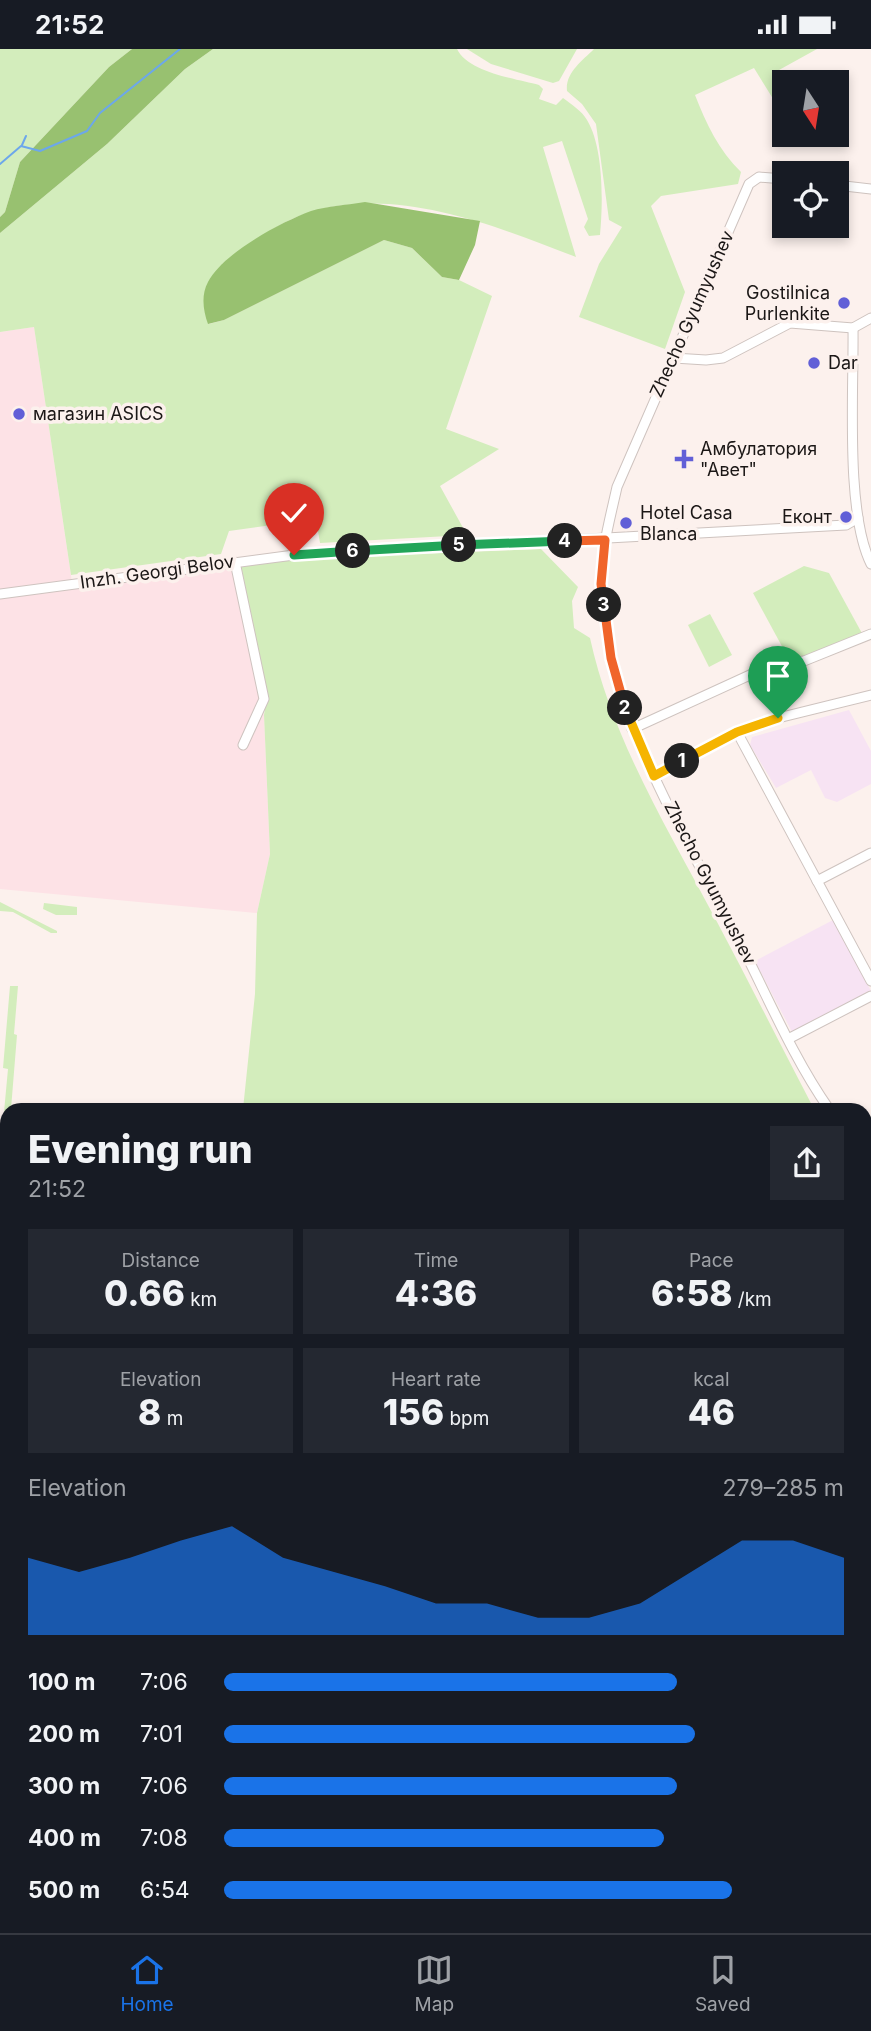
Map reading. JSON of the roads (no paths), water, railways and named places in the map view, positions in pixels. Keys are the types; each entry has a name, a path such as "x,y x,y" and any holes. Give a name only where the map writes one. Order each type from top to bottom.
{"street":[{"name":"Zhecho Gyumyushev","path":"772,179 755,178 749,184 621,476 605,540 601,584 611,658 632,729 826,1103"},
{"path":"849,186 871,189"},
{"path":"674,358 723,358 790,323 853,328 871,318"},
{"path":"853,328 858,518 864,551 871,564"},
{"name":"Inzh. Georgi Belov","path":"0,594 307,554 846,525 858,518"},
{"path":"235,562 264,699 243,745"},
{"path":"632,729 765,668 804,661 871,634"},
{"path":"654,776 737,732 778,718 871,695"},
{"path":"737,732 871,981"},
{"path":"817,881 871,853"},
{"path":"790,1038 871,996"}],"waterway":[{"path":"0,164 21,146 40,151 87,131 100,113 180,49"},
{"path":"22,145 26,136"}],"place":[{"name":"Gostilnica Purlenkite","path":"844,303"},
{"name":"Dar","path":"814,363"},
{"name":"магазин ASICS","path":"19,414"},
{"name":"Амбулатория \"Авет\"","path":"684,459"},
{"name":"Еконт","path":"846,517"},
{"name":"Hotel Casa Blanca","path":"626,523"}]}
